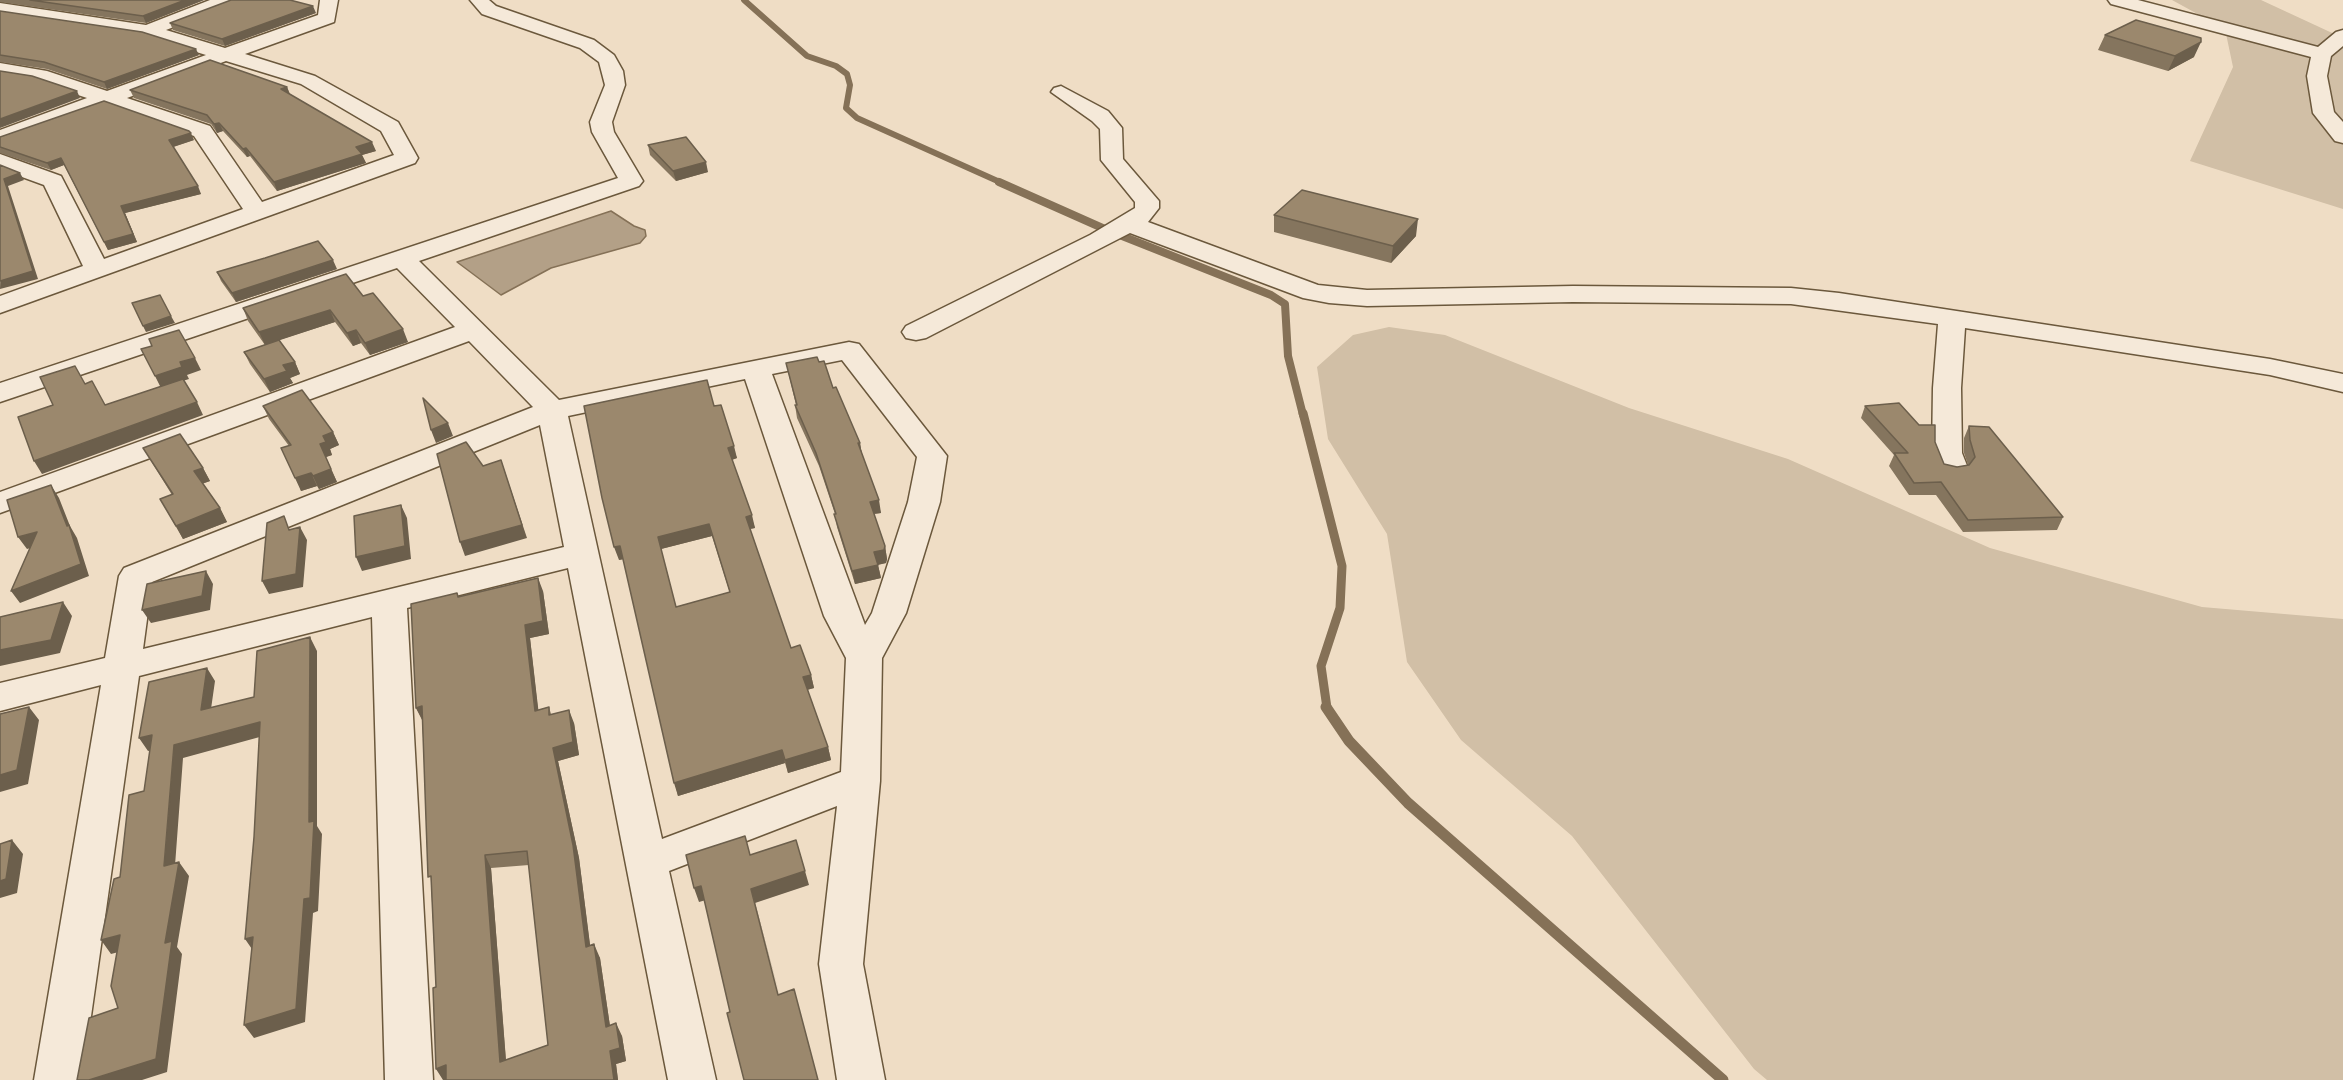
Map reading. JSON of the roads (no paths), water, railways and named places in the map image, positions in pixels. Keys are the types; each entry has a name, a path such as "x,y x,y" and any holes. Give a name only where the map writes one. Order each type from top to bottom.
{"street":[{"path":"148,31 226,0"},
{"path":"0,137 327,18 329,0"},
{"path":"0,393 631,182 603,132 601,122 615,85 613,71 607,59 587,44 489,10 479,0"},
{"path":"2117,0 2322,54"},
{"path":"57,17 89,4"},
{"path":"0,9 148,31 308,80 390,127 407,158 0,305"},
{"path":"2343,36 2322,54 2317,75 2324,113 2343,136"},
{"path":"0,69 40,75 202,130 257,212"},
{"path":"916,332 1141,216 1146,208 1147,201 1112,160 1111,128 1100,116 1061,92"},
{"path":"0,161 53,181 97,269"},
{"path":"1127,223 1312,292 1329,295 1367,298 1754,294 1839,301 2270,367 2343,383"},
{"path":"403,259 552,410 692,1080"},
{"path":"1952,318 1947,388 1947,453 1952,468"},
{"path":"0,503 474,330"},
{"path":"58,1080 136,576 552,410 849,350 932,456 924,502 888,613 864,658 860,781 841,964 861,1080"},
{"path":"756,369 842,616 864,658"},
{"path":"0,697 389,599 583,553"},
{"path":"389,599 409,1080"},
{"path":"646,862 860,781"}],"waterway":[{"path":"744,0 807,56 836,66 847,74 850,85 846,108 857,118 1002,183"},
{"path":"999,182 1107,230 1271,295 1285,304 1288,356 1303,415"},
{"path":"1303,413 1342,566 1340,608 1321,666 1327,708"},
{"path":"1326,707 1349,741 1408,803 1723,1080"}]}
